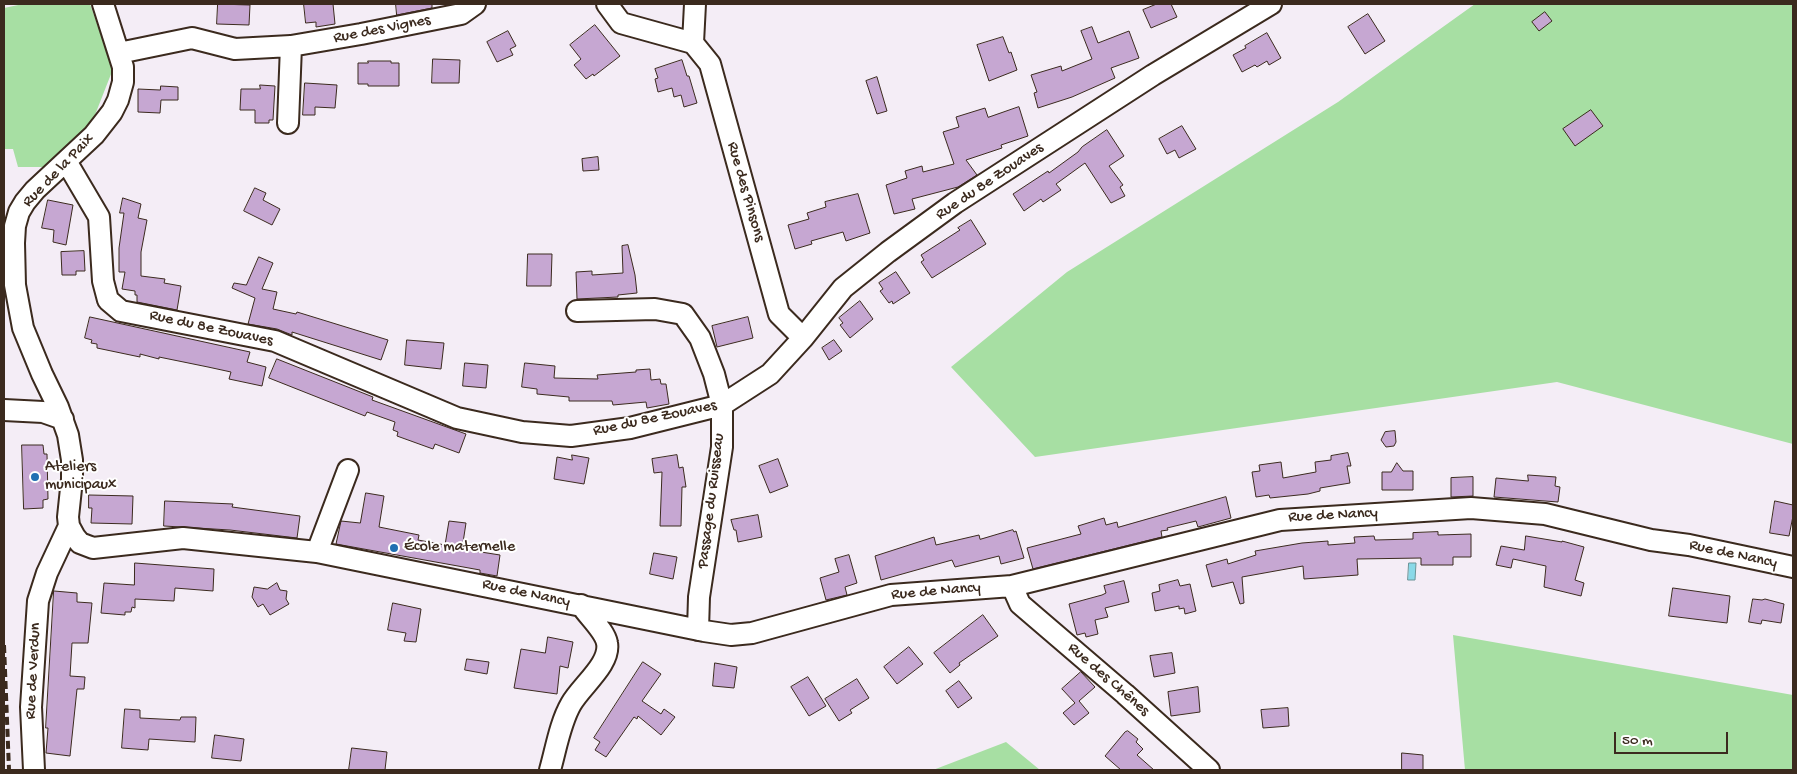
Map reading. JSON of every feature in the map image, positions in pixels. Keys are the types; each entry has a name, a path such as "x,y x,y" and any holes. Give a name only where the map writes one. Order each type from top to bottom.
{"street":[{"name":"Rue de la Paix","path":"69,526 72,460 68,434 28,341 18,309 14,261 15,226 19,212 25,202 105,122 118,100 123,82 123,67 103,4"},
{"path":"607,4 621,23 692,42 695,4"},
{"name":"Rue du 8e Zouaves","path":"66,161 82,185 99,217 103,280 108,300 120,311 275,341 457,418 522,432 571,436 630,428 717,407 770,374 803,338 843,288 955,203 1154,75 1271,4"},
{"name":"Rue des Vignes","path":"119,53 192,38 235,49 291,46 361,34 464,7"},
{"name":"Rue des Pinsons","path":"692,42 710,64 779,314 803,338"},
{"path":"288,123 291,46"},
{"name":"Passage du Ruisseau","path":"577,311 655,309 683,314 700,338 714,374 722,447 699,597 698,630"},
{"path":"11,410 51,392"},
{"path":"11,410 43,412 63,419"},
{"path":"317,552 348,470"},
{"name":"Rue de Nancy","path":"80,543 101,548 182,538 317,552 676,626 732,635 752,633 891,595 1012,586 1280,520 1471,508 1545,514 1651,540 1689,545 1793,567"},
{"path":"69,526 80,543"},
{"name":"Rue de Verdun","path":"34,770 31,707 38,601 69,526"},
{"name":"Rue de Verdun","path":"48,574 80,543"},
{"name":"Rue des Chênes","path":"1012,586 1020,604 1125,694 1209,770"},
{"name":"Passage du Ruisseau","path":"676,626 699,597"},
{"path":"550,770 565,715 577,694 600,667 607,653 606,637 581,606"}],"green space":[{"path":"23,4 90,4 113,69 93,120 47,167 18,167 13,149 4,149 4,8"},
{"path":"1475,4 1793,4 1793,444 1557,382 1035,457 951,367 1067,272 1338,102"},
{"path":"1453,635 1793,695 1793,770 1465,770"},
{"path":"1006,742 1040,770 933,770"}],"water":[{"path":"1409,563 1416,563 1415,580 1408,580"}],"building":[{"path":"218,4 250,5 249,25 217,24"},
{"path":"304,4 333,4 335,24 316,27 316,22 306,23"},
{"path":"396,4 432,4 432,8 397,15"},
{"path":"1157,4 1171,4 1177,17 1151,28 1143,10"},
{"path":"1545,12 1552,21 1539,31 1532,22"},
{"path":"1368,14 1385,41 1365,54 1348,27"},
{"path":"595,25 620,56 594,76 593,74 586,79 574,65 581,59 570,45"},
{"path":"1092,27 1098,43 1129,31 1139,58 1111,68 1115,78 1072,97 1038,108 1034,93 1037,92 1031,75 1061,66 1062,71 1092,59 1081,31"},
{"path":"508,31 516,46 510,49 513,55 497,62 487,42"},
{"path":"1267,33 1281,58 1269,65 1267,61 1242,72 1233,55"},
{"path":"1003,37 1009,53 1011,52 1017,70 989,81 977,45"},
{"path":"433,59 460,60 459,83 432,83"},
{"path":"682,60 697,103 684,107 681,95 674,97 672,88 658,92 655,79 658,78 655,69"},
{"path":"368,61 399,63 399,86 368,86 368,84 358,84 358,63 368,63"},
{"path":"877,77 887,111 877,114 866,81"},
{"path":"305,83 337,85 335,108 315,107 315,115 303,115"},
{"path":"260,85 275,86 273,120 269,120 269,123 255,123 255,110 240,110 241,89 260,89"},
{"path":"161,86 178,87 178,100 161,100 160,113 138,112 138,89 160,90"},
{"path":"1019,107 1028,136 1001,145 1002,148 966,160 977,175 958,187 912,199 915,209 894,214 886,185 907,178 905,171 922,166 923,172 954,164 943,132 959,127 956,117 985,108 988,117"},
{"path":"1591,110 1603,126 1575,146 1563,129"},
{"path":"1182,126 1196,149 1179,158 1175,150 1167,154 1159,139"},
{"path":"1107,130 1124,156 1109,166 1123,185 1120,187 1125,196 1111,203 1085,163 1056,184 1061,190 1043,202 1041,199 1024,211 1013,194 1048,171 1049,173"},
{"path":"598,157 599,170 583,171 582,159"},
{"path":"255,188 266,193 263,200 280,209 272,225 244,211"},
{"path":"858,194 870,233 846,241 843,232 811,241 812,244 795,249 788,225 809,219 807,213 826,207 825,202"},
{"path":"123,198 141,204 138,218 147,220 141,252 141,276 165,279 164,283 181,286 177,310 137,302 135,291 122,289 125,272 119,272 119,248 124,213 120,213"},
{"path":"48,200 73,205 66,245 53,242 54,230 42,228"},
{"path":"971,220 986,244 932,278 921,262 924,260 921,255 960,230 958,228"},
{"path":"628,245 637,293 618,295 618,297 577,299 576,272 592,271 592,275 623,273 622,246"},
{"path":"84,251 85,271 76,271 76,275 62,275 61,252"},
{"path":"528,254 552,254 551,286 527,286"},
{"path":"259,257 273,263 262,289 277,292 273,309 296,314 297,312 388,340 381,360 292,332 292,335 277,329 248,324 255,298 232,288 234,283 246,285"},
{"path":"896,272 910,293 893,304 892,301 889,303 880,291 883,289 879,283"},
{"path":"860,301 873,319 850,338 840,325 843,323 839,318"},
{"path":"90,317 250,352 247,362 266,367 262,386 229,379 231,372 159,357 159,359 140,354 140,357 97,348 97,344 91,343 92,340 85,338"},
{"path":"748,317 753,338 717,347 712,326"},
{"path":"407,340 444,343 441,369 405,365"},
{"path":"834,340 842,351 829,360 822,348"},
{"path":"277,359 373,397 372,400 466,434 459,453 435,444 433,449 397,436 398,432 393,430 395,422 367,412 365,416 269,378"},
{"path":"465,363 488,365 486,388 463,386"},
{"path":"525,363 555,366 554,378 598,379 597,375 650,369 651,380 660,379 661,384 666,384 669,404 647,408 646,402 613,405 612,401 569,401 569,397 537,394 537,389 522,387"},
{"path":"1395,431 1396,442 1394,446 1386,447 1381,440 1385,432"},
{"name":"Ateliers municipaux","path":"22,445 43,445 44,454 47,454 48,499 43,500 43,508 24,509"},
{"path":"1348,453 1351,466 1347,466 1350,483 1320,488 1320,491 1308,494 1270,498 1269,495 1256,497 1252,472 1260,471 1259,465 1281,462 1283,478 1316,472 1315,462 1331,460 1331,456"},
{"path":"572,455 589,458 584,484 554,479 557,457 572,460"},
{"path":"677,455 679,468 683,467 686,487 682,487 681,526 660,526 662,472 654,473 652,459"},
{"path":"778,459 788,486 770,493 759,466"},
{"path":"1397,463 1403,471 1413,471 1413,490 1382,490 1382,472 1391,472"},
{"path":"1528,475 1556,477 1555,486 1560,487 1558,502 1494,497 1496,478 1528,481"},
{"path":"1473,477 1473,496 1451,497 1451,478"},
{"path":"366,493 384,496 379,527 419,535 418,540 445,545 449,521 466,523 462,549 500,555 497,576 480,573 480,570 336,544 341,521 360,523"},
{"path":"89,495 133,496 132,524 91,523 92,508 89,508"},
{"path":"1226,497 1231,518 1198,527 1196,521 1167,528 1168,530 1161,531 1162,537 1033,569 1027,548 1081,534 1078,526 1104,518 1106,525 1117,522 1118,527"},
{"path":"165,501 233,504 232,507 300,516 297,538 230,530 164,526"},
{"path":"1775,501 1793,505 1789,536 1770,533"},
{"path":"758,515 762,537 738,542 736,530 734,530 731,520"},
{"path":"1013,530 1014,532 1016,531 1024,558 1001,564 999,556 955,567 952,560 881,580 875,556 934,537 936,545 979,535 980,539"},
{"path":"1438,532 1438,535 1471,534 1471,557 1453,557 1453,565 1421,565 1421,558 1357,559 1358,575 1304,579 1303,566 1242,577 1244,603 1240,604 1233,582 1212,587 1206,565 1227,559 1228,564 1256,555 1255,551 1302,543 1328,541 1328,545 1355,543 1354,537 1374,536 1375,540 1413,539 1413,533"},
{"path":"1526,536 1562,541 1584,547 1575,580 1584,583 1581,596 1544,587 1546,566 1513,559 1511,568 1496,565 1501,546 1524,550"},
{"path":"654,553 677,557 673,579 650,574"},
{"path":"849,555 857,583 845,587 847,595 826,600 820,578 839,572 835,559"},
{"path":"135,563 214,569 213,591 175,588 174,601 135,599 135,608 132,607 131,612 125,612 125,615 101,613 104,583 134,585"},
{"path":"1178,580 1180,586 1190,584 1196,611 1185,614 1184,608 1179,609 1179,606 1155,611 1152,593 1160,591 1159,585"},
{"path":"1124,581 1129,602 1105,608 1108,617 1095,620 1098,634 1086,637 1085,633 1077,635 1069,604 1102,595 1106,593 1104,586"},
{"path":"277,583 280,590 287,591 286,599 289,604 270,615 263,604 258,607 252,597 254,587 267,589"},
{"path":"1673,588 1730,596 1727,623 1669,616"},
{"path":"54,591 77,593 77,602 92,603 88,643 72,643 70,676 85,677 84,689 77,689 70,756 46,753"},
{"path":"1753,599 1765,599 1784,604 1781,623 1762,620 1761,624 1749,622"},
{"path":"393,603 421,609 416,642 404,641 406,633 388,630"},
{"path":"983,615 998,636 959,663 960,665 950,673 934,653"},
{"path":"548,637 573,642 568,668 560,666 557,694 514,688 521,649 545,653"},
{"path":"909,647 923,664 897,684 884,667"},
{"path":"1172,653 1175,673 1154,677 1150,656"},
{"path":"467,659 489,662 487,674 465,670"},
{"path":"643,662 661,674 642,701 661,714 664,709 675,717 661,735 638,716 637,719 634,717 606,757 595,750 600,742 594,738"},
{"path":"715,663 737,667 734,688 713,686"},
{"path":"1081,672 1095,687 1079,701 1089,713 1074,725 1063,713 1075,703 1062,689"},
{"path":"808,677 826,706 809,716 791,687"},
{"path":"857,679 869,698 850,710 852,713 839,721 825,699"},
{"path":"959,681 972,698 958,708 946,691"},
{"path":"1198,687 1200,712 1171,716 1168,692"},
{"path":"1288,708 1289,726 1263,728 1261,710"},
{"path":"125,709 140,710 140,718 180,720 181,717 196,717 195,742 149,739 148,750 122,748"},
{"path":"1128,731 1138,739 1136,742 1143,749 1137,755 1154,770 1121,770 1105,756 1125,732"},
{"path":"215,735 244,739 241,761 212,758"},
{"path":"352,748 387,752 385,770 349,770"},
{"path":"1402,753 1423,755 1423,770 1402,770"}],"railway":[{"path":"4,645 9,770"}],"place":[{"name":"Ateliers municipaux","path":"35,477"},
{"name":"École maternelle","path":"394,548"}]}
